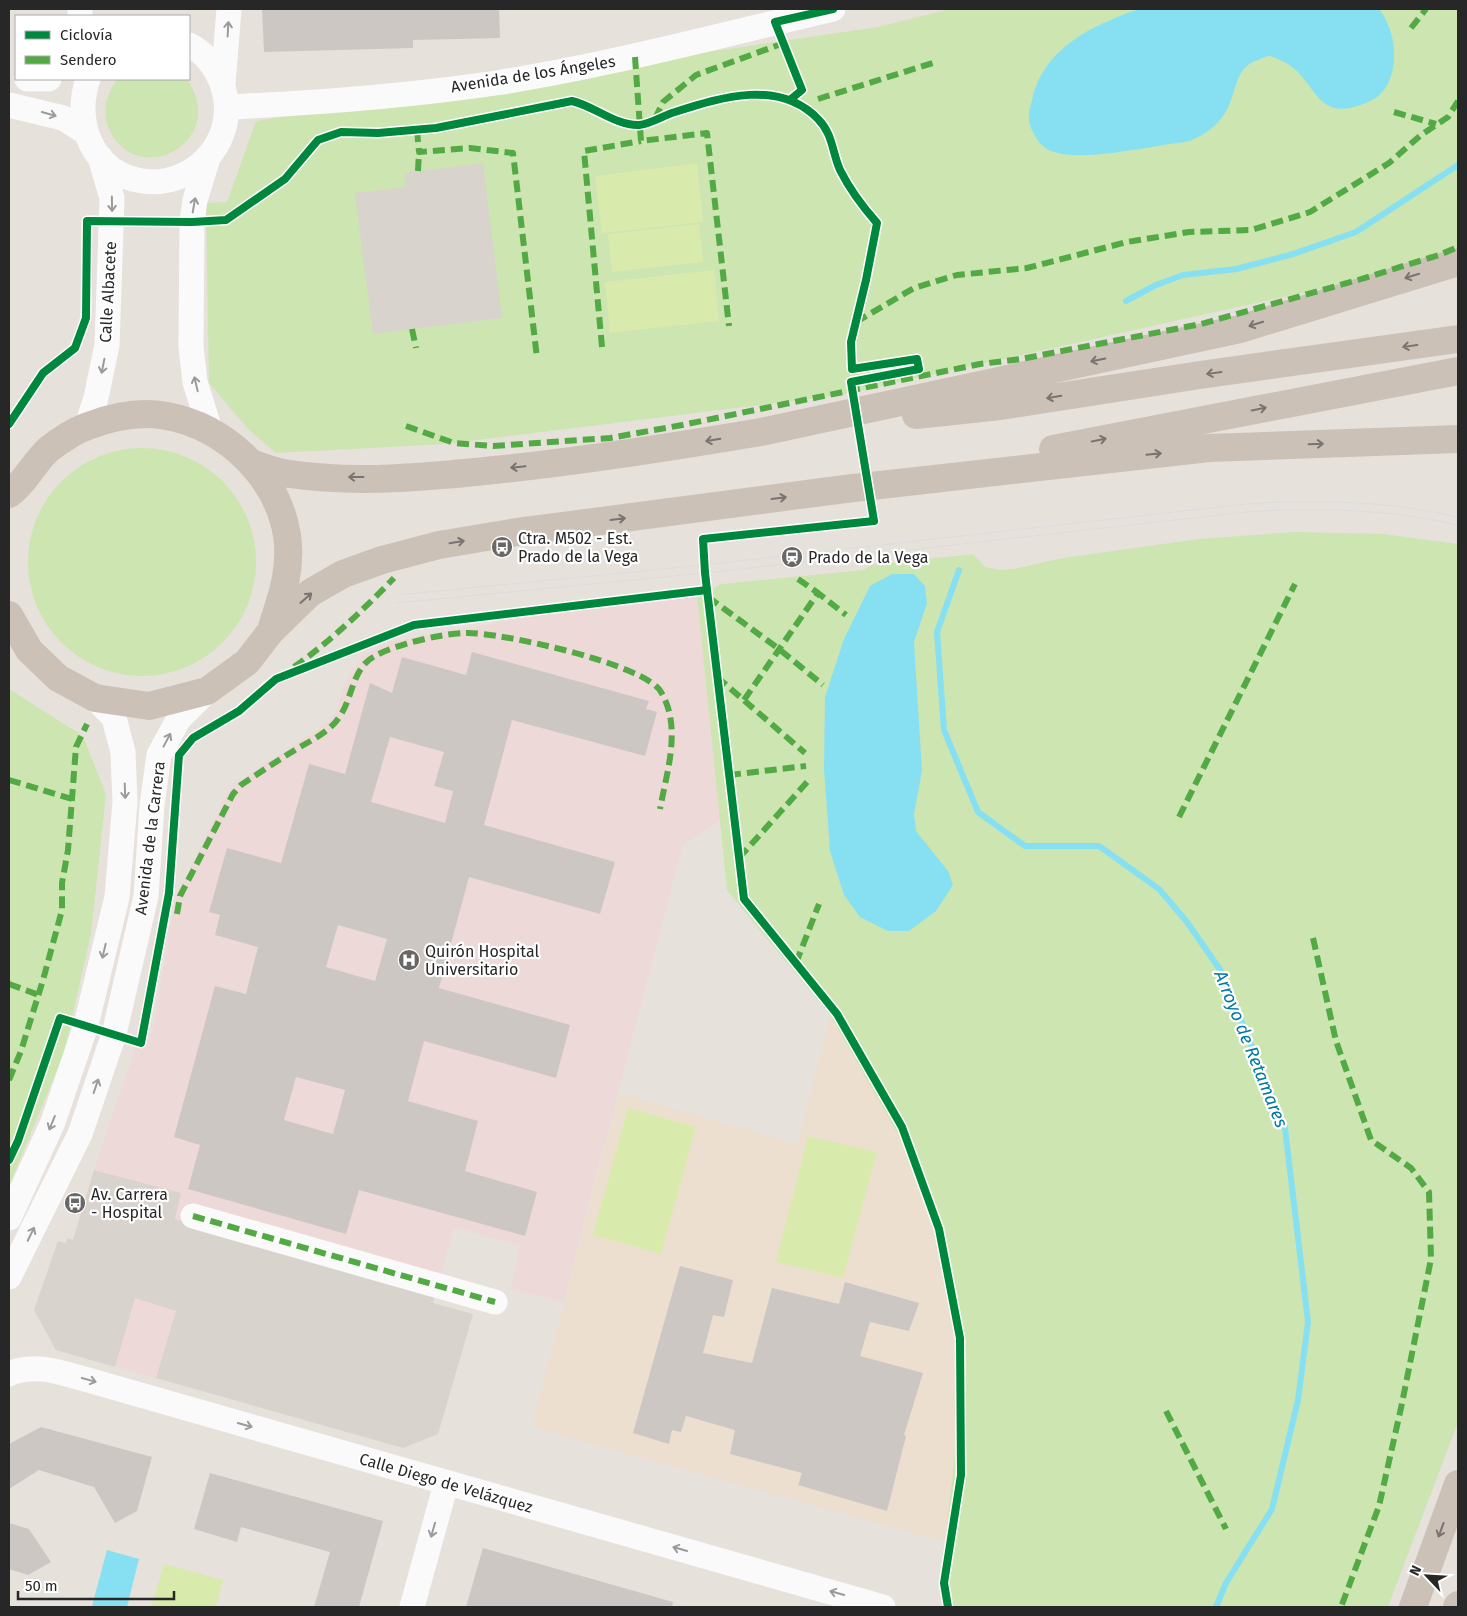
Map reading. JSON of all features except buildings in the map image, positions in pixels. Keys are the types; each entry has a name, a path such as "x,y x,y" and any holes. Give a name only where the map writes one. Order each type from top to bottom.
{"highway":[{"path":"761,432 1240,329 1458,262"},
{"path":"254,464 288,474 321,477 421,477 567,462 761,432 1000,406 1200,374 1458,339"},
{"path":"845,489 1458,371"},
{"path":"11,499 49,449 87,426 130,415 166,416 210,430 254,464 275,497 287,534 287,581 271,631"},
{"path":"9,615 19,648 58,678 95,698 149,706 207,691 247,662 271,631 310,594 343,574 382,560 439,545 517,532 845,489 1209,448 1458,439"},
{"path":"1413,1607 1458,1484"}],"street":[{"path":"88,80 82,96 82,115 85,132 100,157 119,173 142,181 166,181 189,173 208,158 219,143 226,126 229,9"},
{"name":"Avenida de los Ángeles","path":"226,95 372,98 496,82 635,57 818,10"},
{"path":"190,45 196,48 213,64 226,95"},
{"path":"9,105 63,118 85,132"},
{"name":"Calle Albacete","path":"87,426 96,398 107,344 112,198 100,157"},
{"path":"208,158 195,200 192,222 191,347 195,382 210,430"},
{"name":"Avenida de la Carrera","path":"9,1277 80,1134 114,1034 146,896 152,804 159,755 178,720 207,691"},
{"name":"Avenida de la Carrera","path":"9,1218 53,1122 86,1025 117,897 125,802 124,752 114,718 95,698"},
{"path":"193,1216 495,1302"},
{"name":"Calle Diego de Velázquez","path":"9,1374 17,1370 41,1368 883,1607"},
{"path":"412,1607 446,1484"}],"shaded area":[{"path":"483,163 502,318 373,334 355,193 406,187 404,173"},
{"name":"Quirón Hospital Universitario","path":"697,595 720,821 683,844 563,1302 511,1289 520,1246 454,1227 433,1303 473,1314 438,1434 403,1448 56,1350 34,1310 58,1241 66,1243 67,1238 73,1240 100,1150 136,1048 144,1048 149,1039 154,1024 176,896 231,786 320,728 335,714 346,681 363,655 389,642 558,612"},
{"path":"830,1015 899,1136 933,1227 955,1339 957,1437 945,1542 531,1427 619,1093 797,1144"},
{"path":"94,1170 181,1193 175,1219 435,1294 433,1303 473,1314 438,1434 403,1448 156,1378 176,1311 135,1298 115,1367 56,1350 34,1310 58,1241 66,1243 67,1238 73,1240"}],"green space":[{"path":"950,9 1458,9 1458,247 1406,270 840,395 445,444 276,453 249,430 209,383 206,203 227,202 256,121 496,83 878,27"},
{"path":"116,80 187,80 197,102 197,122 189,139 175,151 157,157 139,156 122,147 109,129 105,116 106,103"},
{"path":"697,163 703,222 602,233 595,176"},
{"path":"699,224 703,262 612,272 608,234"},
{"path":"714,270 719,321 610,333 605,282"},
{"path":"131,448 153,448 186,456 206,467 223,481 237,498 248,518 256,551 252,595 248,606 237,626 223,643 206,657 175,672 153,676 131,676 109,672 88,663 69,650 54,635 41,616 32,595 28,573 28,551 32,529 41,508 54,489 69,474 88,461 109,452"},
{"path":"1295,532 1383,534 1458,544 1458,1422 1388,1607 953,1607 945,1542 957,1437 955,1339 933,1227 899,1136 830,1015 727,890 697,595 722,584 864,570 871,565 973,554 985,567 1000,570 1014,569 1063,558 1199,539"},
{"path":"9,689 83,736 106,794 91,934 64,1053 9,1186"},
{"path":"628,1108 696,1127 661,1254 593,1235"},
{"path":"808,1136 877,1152 843,1278 776,1262"},
{"path":"164,1564 223,1580 216,1607 151,1607"}],"water":[{"path":"1139,9 1379,9 1388,25 1393,42 1394,61 1392,74 1383,92 1372,100 1352,108 1337,109 1326,104 1318,97 1293,67 1272,56 1268,56 1250,63 1244,68 1237,81 1230,104 1223,116 1208,131 1197,138 1185,142 1100,154 1067,155 1046,149 1031,128 1029,111 1038,82 1047,66 1072,41 1088,31"},
{"path":"892,574 914,574 925,586 927,603 914,642 922,771 914,814 916,831 948,871 953,885 936,911 909,931 888,931 860,917 844,895 830,851 824,769 825,697 844,639 870,586"},
{"path":"107,1550 139,1559 127,1607 92,1606"}],"waterway":[{"name":"Arroyo de Retamares","path":"1126,301 1156,285 1183,275 1236,269 1293,254 1356,232 1458,165"},
{"name":"Arroyo de Retamares","path":"959,570 937,632 944,730 978,812 1025,846 1099,846 1159,889 1187,922 1221,971 1285,1128 1308,1322 1298,1400 1272,1509 1226,1583 1216,1607"}],"tram line":[{"path":"398,595 704,565 1245,504 1352,503 1405,508 1458,517"},
{"path":"397,603 705,573 1246,512 1353,511 1405,516 1458,525"}],"marked path":[{"path":"1411,28 1426,9"},
{"path":"655,119 663,102 696,75 784,43"},
{"path":"635,57 641,141 707,133 729,326"},
{"path":"818,99 936,62"},
{"path":"856,322 914,288 957,275 1027,268 1127,242 1189,232 1251,230 1310,212 1389,163 1421,135 1448,117 1458,101"},
{"path":"1394,112 1436,124"},
{"path":"417,130 419,152 470,148 513,153 537,358"},
{"path":"602,347 584,151 641,141"},
{"path":"418,171 419,152"},
{"path":"406,426 454,443 493,446 610,438 980,364 1021,359 1201,324 1358,280 1439,255 1458,247"},
{"path":"412,329 416,348"},
{"path":"294,667 346,625 394,578"},
{"path":"798,579 818,593"},
{"path":"1179,817 1295,584"},
{"path":"744,700 818,593 846,615"},
{"path":"708,597 779,649 823,685"},
{"path":"177,914 180,896 233,794 241,785 331,727 340,716 357,675 367,661 383,652 432,637 466,633 483,634 538,644 601,661 650,681 661,692 671,720 671,749 660,809"},
{"path":"717,677 805,753"},
{"path":"9,1080 21,1051 62,910 62,883 68,850 76,747 87,724"},
{"path":"729,775 806,766"},
{"path":"9,780 72,799"},
{"path":"739,858 808,781"},
{"path":"796,963 819,904"},
{"path":"1313,938 1336,1041 1371,1140 1411,1168 1429,1192 1431,1259 1401,1408 1379,1506 1341,1607"},
{"path":"9,984 39,995"},
{"path":"193,1216 495,1302"},
{"path":"1166,1411 1226,1529"}],"cycle path":[{"path":"791,99 802,90 775,22 833,9"},
{"path":"9,424 43,373 75,348 86,318 87,221 192,222 226,220 285,179 318,140 341,132 378,133 436,128 572,101 613,119 639,125 712,101 731,97 768,95 786,99 803,107 823,125 827,131 840,170 857,198 877,223 851,342 852,369 917,359 919,369 851,382 874,521 703,539 705,573 744,899 837,1014 902,1127 939,1229 960,1338 961,1475 944,1583 948,1607"},
{"path":"9,1160 18,1141 60,1018 141,1043 169,893 179,755 193,738 239,711 276,679 414,625 707,590"}],"place":[{"name":"Ctra. M502 - Est. Prado de la Vega","path":"502,547"},
{"name":"Prado de la Vega","path":"792,557"},
{"name":"Quirón Hospital Universitario","path":"409,960"},
{"name":"Av. Carrera - Hospital","path":"75,1203"}]}
